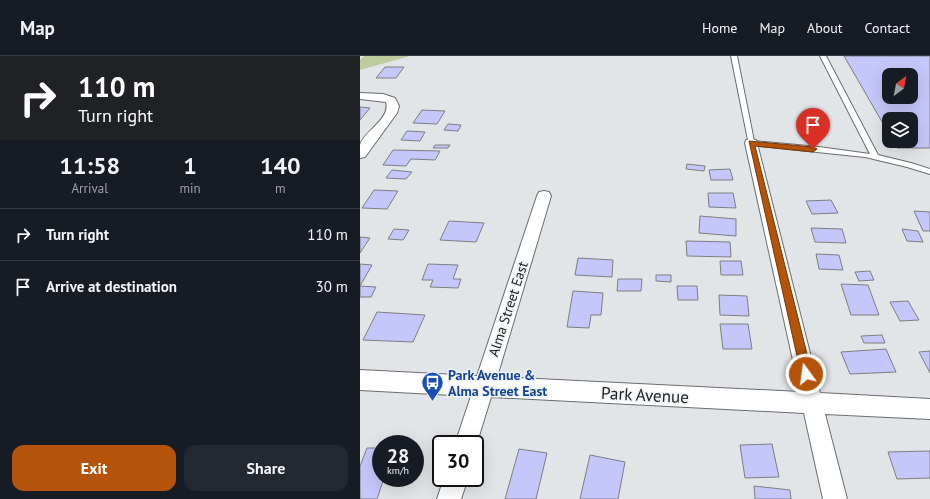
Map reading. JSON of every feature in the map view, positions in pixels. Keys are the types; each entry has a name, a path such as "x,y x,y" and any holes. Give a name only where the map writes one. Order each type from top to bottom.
{"street":[{"path":"360,96 383,97 391,100 393,106 391,112 360,154"},
{"path":"751,143 835,499"},
{"name":"Alma Street East","path":"469,435 544,196"},
{"name":"Park Avenue","path":"360,380 814,405 930,409"},
{"path":"449,499 453,487"}],"lane":[{"path":"734,56 751,143 875,156 906,163 930,172"},
{"path":"823,56 875,156"}],"green space":[{"path":"364,56 410,56 360,70 360,60"}],"building":[{"path":"844,56 930,56 930,148 918,148 918,112 882,112 882,122"},
{"path":"385,67 404,67 396,78 376,78"},
{"path":"360,107 370,108 360,120"},
{"path":"422,110 445,111 437,124 413,123"},
{"path":"448,124 461,125 458,131 444,130"},
{"path":"407,131 425,132 420,141 401,140"},
{"path":"435,145 450,145 448,148 433,148"},
{"path":"393,150 440,151 435,160 411,159 406,166 383,165"},
{"path":"687,164 705,166 704,171 686,169"},
{"path":"730,169 733,180 711,180 709,170"},
{"path":"392,170 412,172 406,179 386,178"},
{"path":"374,190 398,191 387,209 362,208"},
{"path":"708,193 733,193 736,208 709,207"},
{"path":"831,200 838,213 812,214 806,201"},
{"path":"914,211 930,212 930,231 923,231"},
{"path":"700,216 736,219 736,236 699,233"},
{"path":"449,221 484,223 476,242 440,240"},
{"path":"811,228 842,229 846,243 815,242"},
{"path":"394,229 409,230 403,240 388,239"},
{"path":"902,229 918,231 923,242 907,241"},
{"path":"360,237 370,238 360,253"},
{"path":"686,241 730,242 731,257 687,256"},
{"path":"816,254 839,255 843,270 819,269"},
{"path":"578,258 613,260 612,277 575,275"},
{"path":"720,261 741,261 743,275 721,275"},
{"path":"360,264 372,265 360,286"},
{"path":"428,264 458,265 453,279 461,279 458,288 430,287 433,280 422,280"},
{"path":"870,271 874,280 859,281 855,272"},
{"path":"656,275 671,275 671,282 656,281"},
{"path":"618,279 642,279 641,291 617,291"},
{"path":"841,284 868,285 879,315 851,315"},
{"path":"360,286 376,287 371,297 360,297"},
{"path":"677,286 697,286 698,300 678,300"},
{"path":"573,291 603,293 601,315 591,315 589,328 567,327"},
{"path":"719,295 747,296 749,316 720,315"},
{"path":"908,301 919,320 900,321 890,302"},
{"path":"377,312 425,315 413,342 363,340"},
{"path":"720,324 748,324 752,349 723,349"},
{"path":"882,335 885,343 864,343 861,336"},
{"path":"886,349 896,372 850,374 841,352"},
{"path":"930,351 930,373 919,352"},
{"path":"772,444 779,477 745,478 740,445"},
{"path":"367,448 372,448 372,487 381,487 377,499 360,499 360,466"},
{"path":"519,449 547,453 536,499 505,499"},
{"path":"930,451 930,478 897,479 888,452"},
{"path":"590,455 625,462 618,499 580,499"},
{"path":"754,486 790,490 791,499 755,499"}],"place":[{"name":"Park Avenue & Alma Street East","path":"433,402"}],"route":[{"path":"806,374 751,143 813,149"}]}
